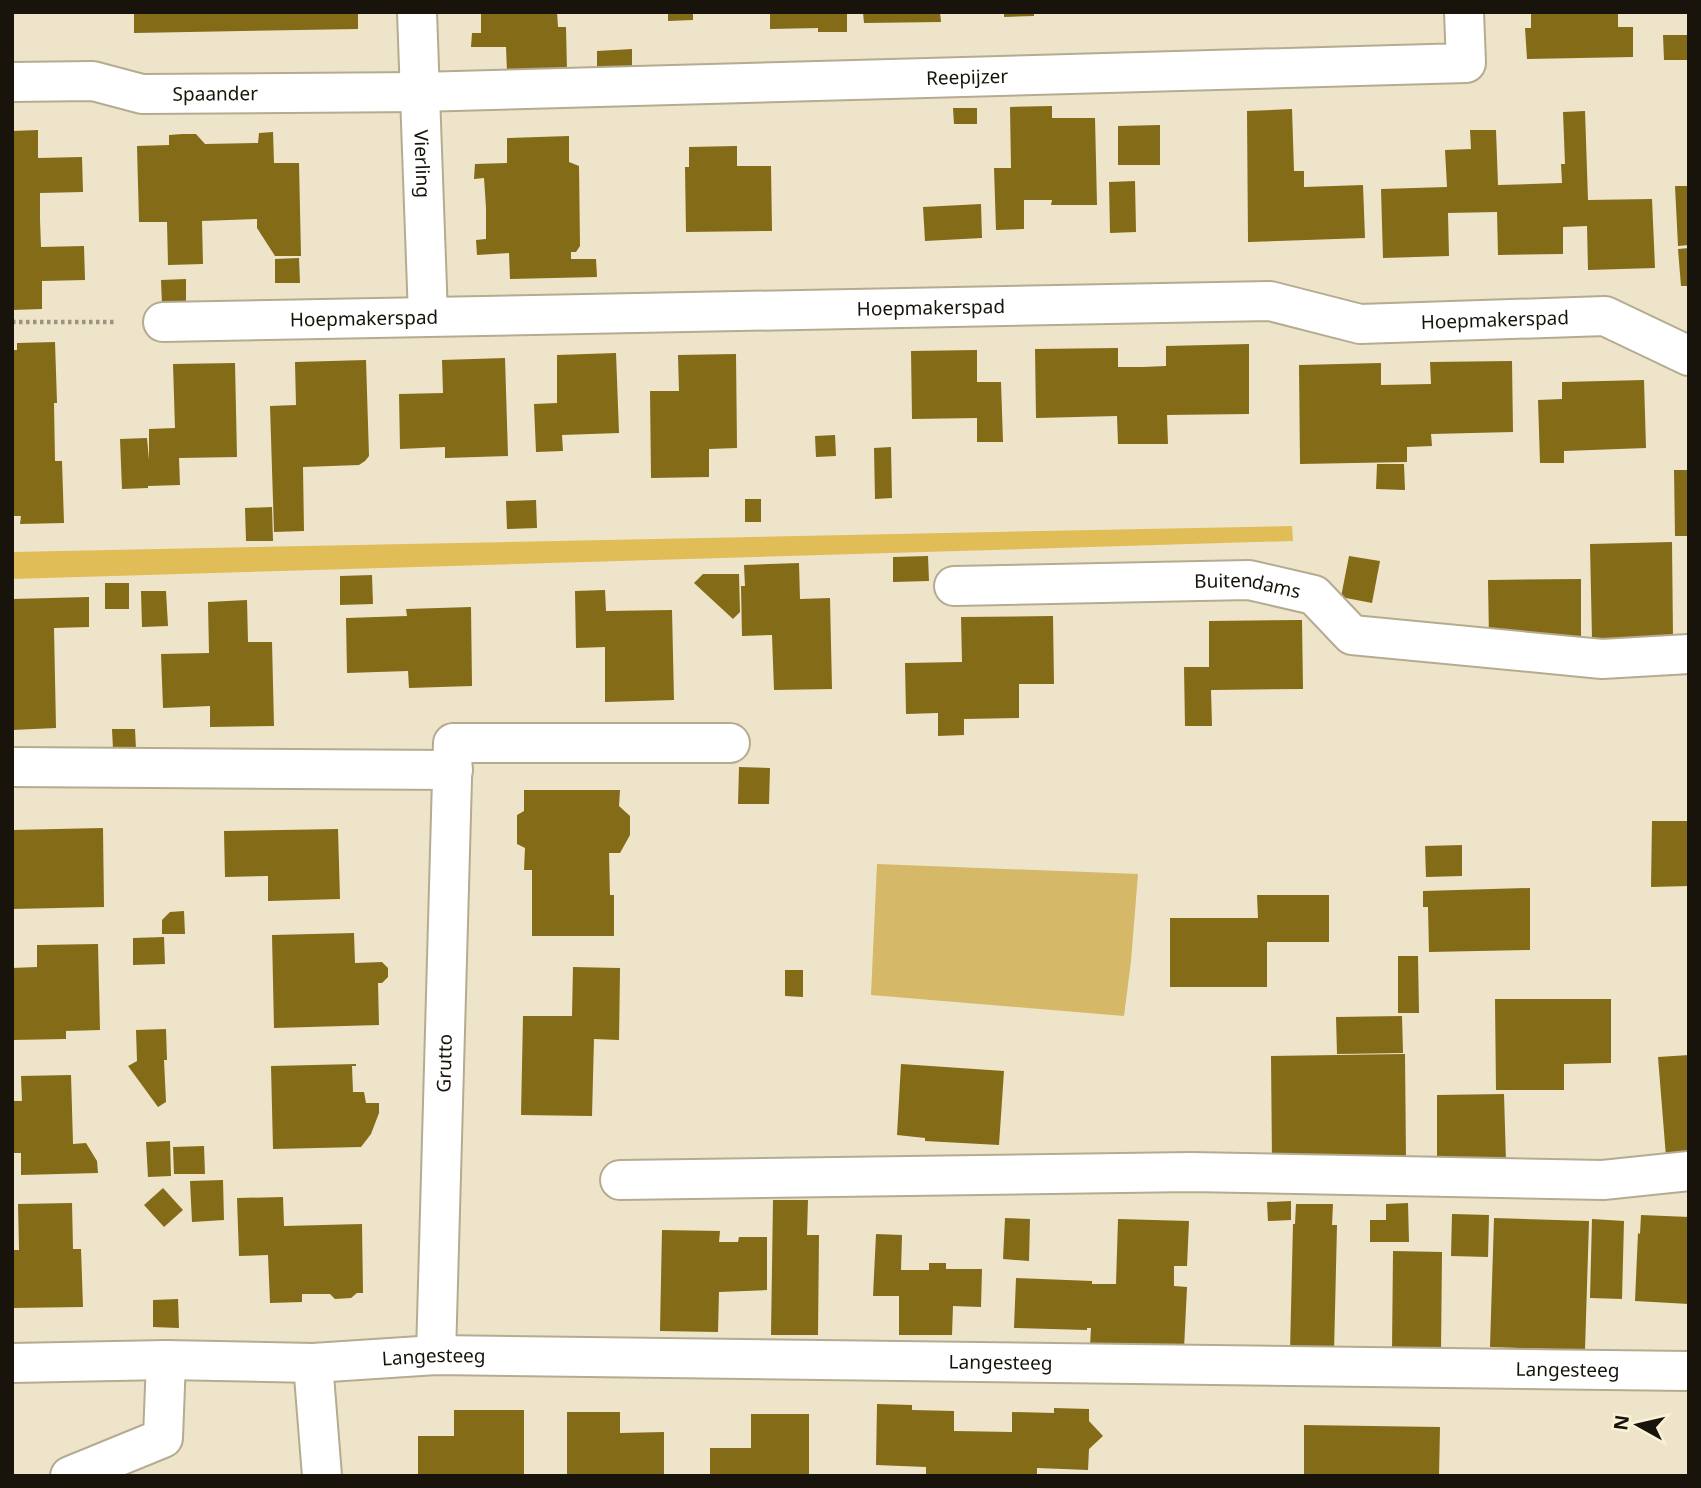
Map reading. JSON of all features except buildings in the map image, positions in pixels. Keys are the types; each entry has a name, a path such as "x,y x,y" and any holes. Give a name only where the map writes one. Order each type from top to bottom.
{"street":[{"name":"Vierling","path":"417,12 428,316"},
{"name":"Reepijzer","path":"419,92 1466,63 1464,12"},
{"name":"Spaander","path":"12,82 93,81 142,94 419,92"},
{"name":"Hoepmakerspad","path":"163,322 1270,301 1360,324 1605,316 1689,356"},
{"name":"Buitendams","path":"954,586 1249,580 1314,596 1352,635 1601,659 1689,654"},
{"name":"Grutto","path":"436,1355 453,743 730,743"},
{"path":"12,767 453,770"},
{"path":"620,1180 1191,1172 1603,1180 1689,1171"},
{"name":"Langesteeg","path":"313,1363 436,1355 1689,1371"},
{"path":"70,1476 163,1438 166,1360"},
{"path":"12,1363 166,1360 313,1363 322,1476"}],"path":[{"path":"12,321 163,322"}],"shaded area":[{"path":"1292,526 1293,541 12,579 12,552"},
{"path":"877,864 1138,874 1124,1016 871,995"}]}
